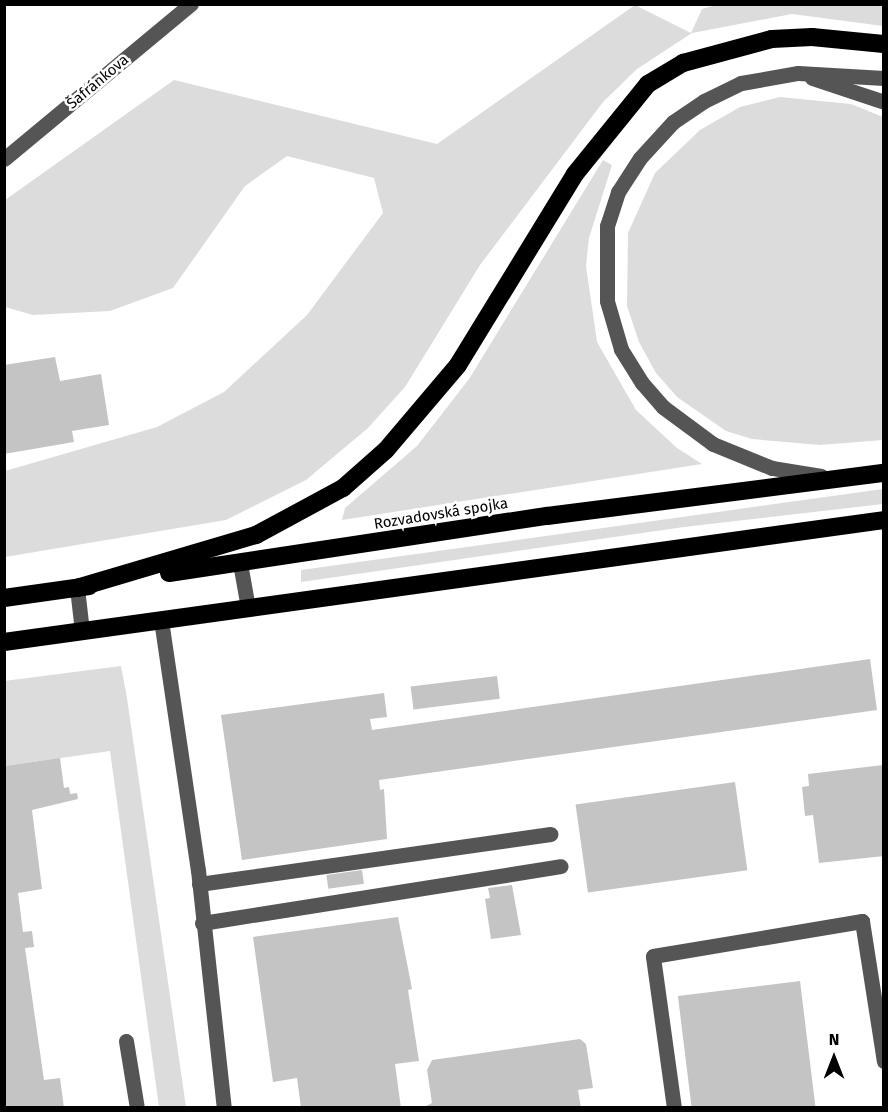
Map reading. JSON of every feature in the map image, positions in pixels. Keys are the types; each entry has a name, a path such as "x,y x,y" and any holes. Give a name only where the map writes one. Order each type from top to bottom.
{"highway":[{"path":"77,588 255,535 343,488 425,409 458,365 575,174 648,84 683,63 727,48 812,37 884,44"},
{"path":"812,37 884,52"},
{"name":"Rozvadovská spojka","path":"4,598 240,562 876,474"},
{"path":"4,642 884,520"}],"street":[{"name":"Šafránkova","path":"4,159 191,4"},
{"path":"798,73 884,102"},
{"path":"876,474 837,477 772,468 713,444 687,427 642,383 621,349 607,301 607,226 618,192 640,158 673,122 704,101 741,83 798,73 884,78"},
{"path":"240,562 248,608"},
{"path":"77,588 82,631"},
{"path":"161,620 199,884 224,1107"},
{"path":"199,884 550,834"},
{"path":"202,923 560,866"},
{"path":"674,1107 652,956 862,921 884,1061"},
{"path":"126,1041 136,1107"}],"shaded area":[{"path":"719,4 883,5 883,26 792,14 692,33 637,69 603,102 480,265 405,387 368,428 306,480 226,520 5,557 5,471 157,427 224,392 307,315 383,213 374,178 287,156 245,186 173,288 110,311 33,315 5,307 5,200 174,80 437,144 635,5 691,33 702,9"},
{"path":"780,97 851,104 883,117 883,440 820,445 752,439 726,431 677,397 656,373 639,342 627,306 628,233 655,173 700,130 740,107"},
{"path":"603,160 612,165 589,238 586,266 597,342 636,410 677,448 702,464 342,520 345,508 417,446 469,379"},
{"path":"883,489 883,504 684,527 301,582 301,570"},
{"path":"121,666 186,1107 159,1107 110,751 5,766 4,681"}],"building":[{"path":"55,357 60,381 101,374 109,425 72,431 74,442 4,454 4,365"},
{"path":"870,659 877,710 379,780 380,790 384,789 387,839 242,860 221,715 384,693 387,717 370,719 372,730"},
{"path":"497,676 500,699 413,709 411,687"},
{"path":"60,758 64,788 69,787 70,794 77,793 78,799 32,810 42,889 18,893 23,932 32,931 34,947 25,948 44,1080 60,1078 64,1108 5,1108 5,766"},
{"path":"883,765 884,856 819,863 813,815 805,816 802,787 809,786 808,774"},
{"path":"735,782 747,870 588,893 576,804"},
{"path":"362,870 364,884 328,889 326,875"},
{"path":"512,885 521,935 491,939 485,899 490,898 488,888"},
{"path":"398,917 412,989 408,990 419,1061 395,1064 401,1108 301,1108 297,1078 273,1082 253,937"},
{"path":"800,981 816,1108 692,1108 678,996"},
{"path":"580,1039 586,1044 593,1088 578,1090 581,1108 422,1108 432,1103 427,1070 432,1060"}]}
